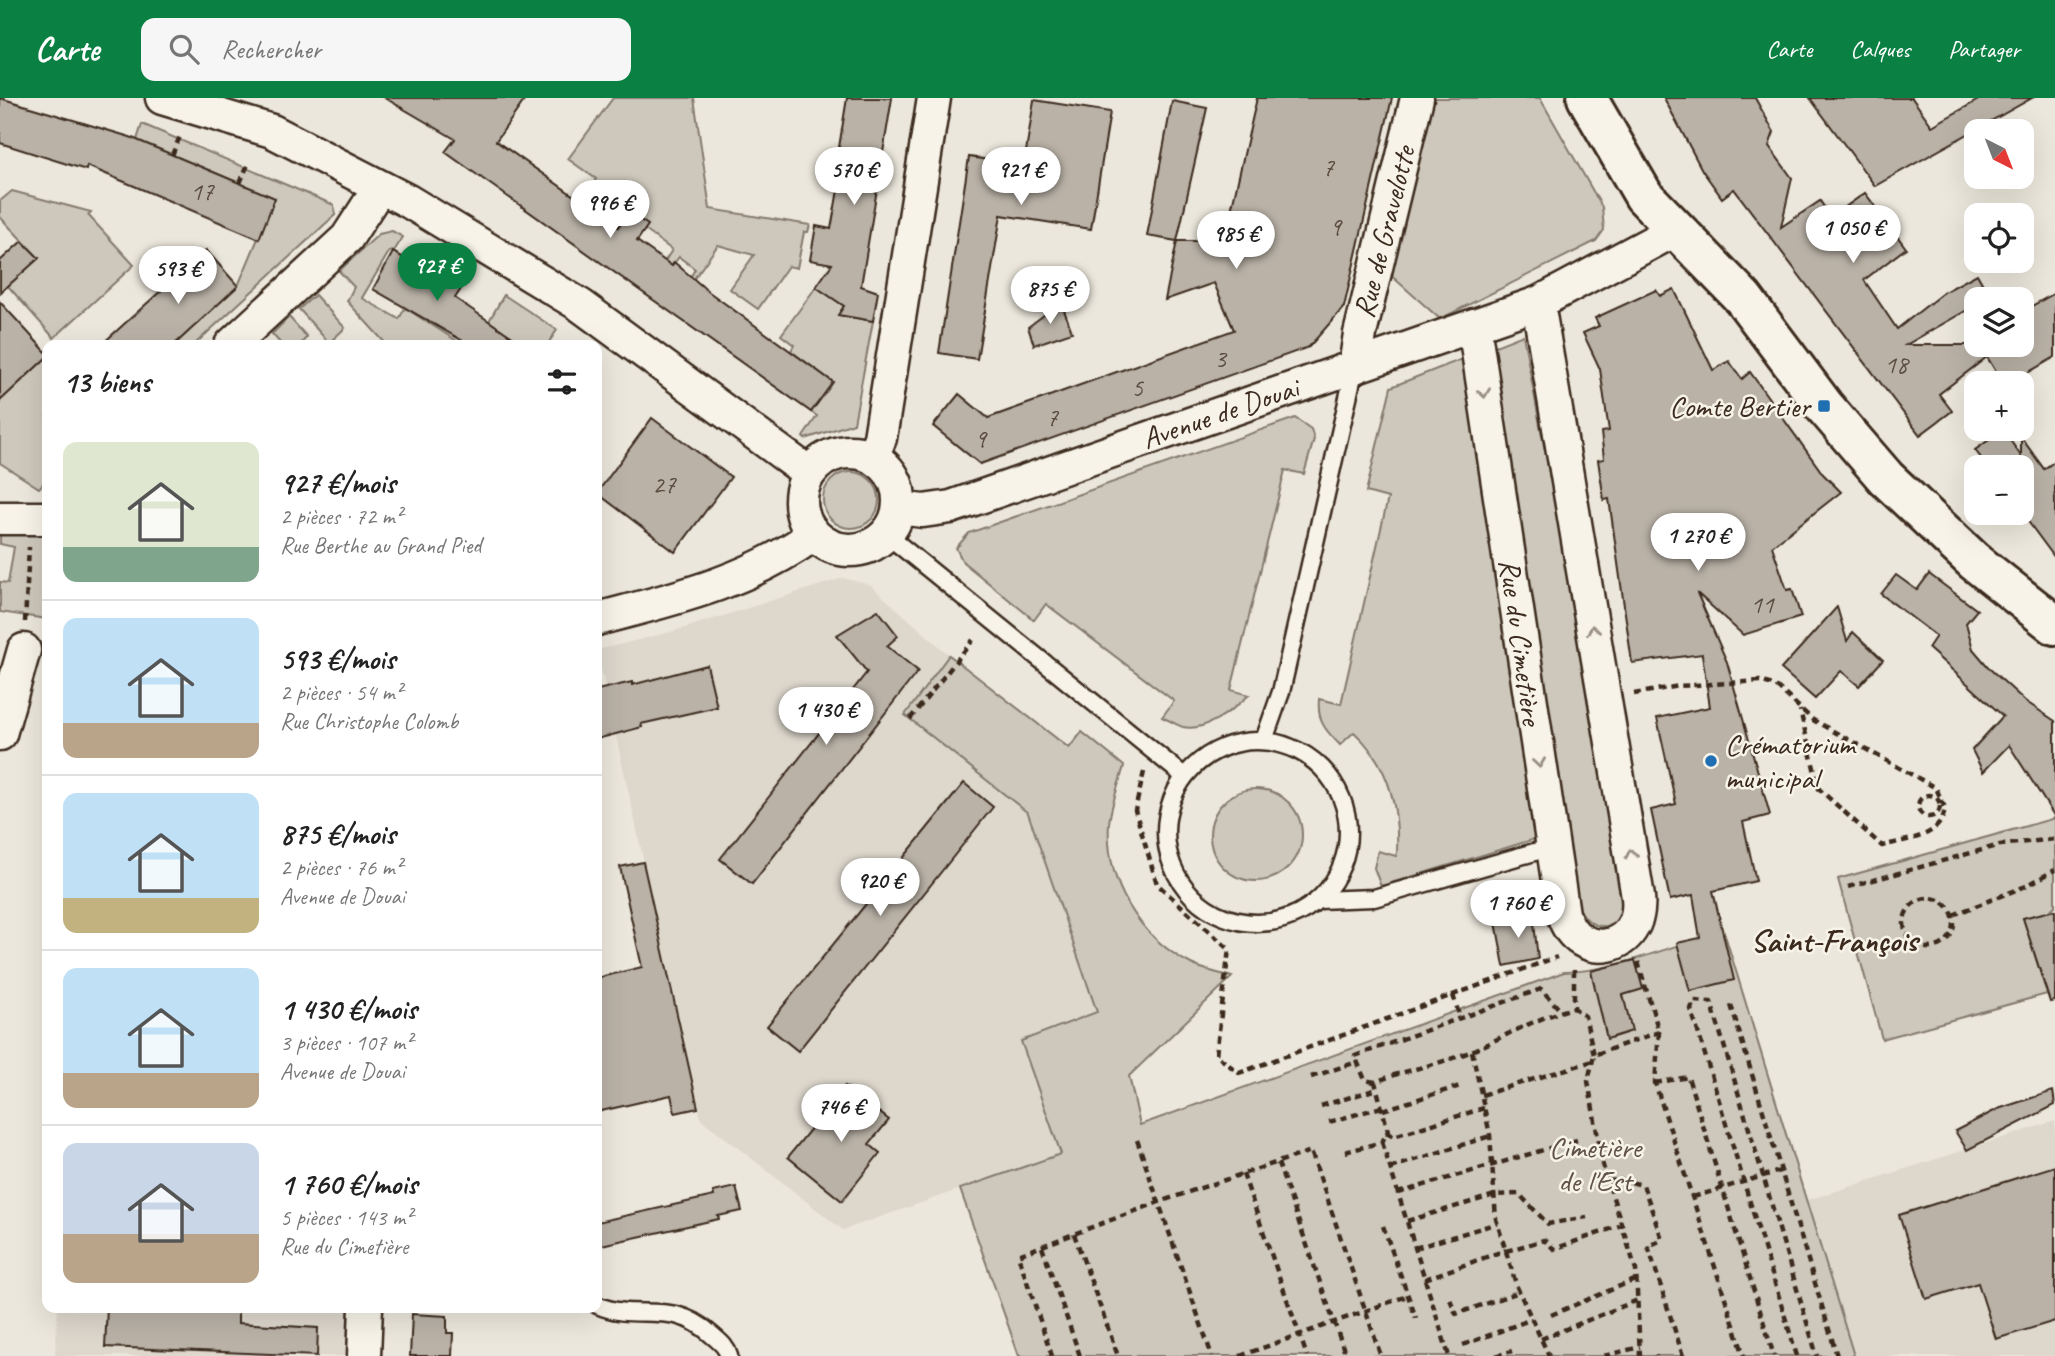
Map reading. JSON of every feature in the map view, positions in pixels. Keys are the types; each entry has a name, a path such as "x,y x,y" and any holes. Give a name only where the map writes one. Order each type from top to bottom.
{"main road":[{"path":"1587,98 1644,196 1743,298 1824,406 1889,481 1975,561 2055,625"}],"street":[{"path":"162,98 272,131 380,187 580,305 809,474"},
{"path":"872,457 880,438 933,98"},
{"name":"Rue de Gravelotte","path":"1355,367 1360,334 1417,98"},
{"path":"236,340 347,238 380,187"},
{"name":"Avenue de Douai","path":"893,521 923,511 951,507 1538,303 1677,229"},
{"path":"1538,303 1639,897 1637,921 1622,940 1583,957"},
{"name":"Rue du Cimetière","path":"1474,325 1552,846 1566,923 1581,940 1583,957"},
{"path":"845,452 872,457 894,478 899,492 893,521 864,549 850,551 824,543 813,535 804,521 802,489 809,474 819,463 845,452"},
{"path":"602,618 699,593 765,567 813,535"},
{"path":"0,734 24,644"},
{"path":"364,1356 366,1313"}],"lane":[{"path":"1265,740 1281,692 1355,367"},
{"path":"893,521 1184,776"},
{"path":"1265,740 1294,748 1319,765 1337,789 1347,817 1346,847 1336,876 1318,900 1292,916 1263,923 1233,920 1206,908 1191,894 1170,862 1165,832 1170,803 1184,776 1206,755 1234,743 1265,740"},
{"path":"1318,900 1374,898 1552,846"},
{"path":"602,1307 609,1310 667,1311 698,1322 726,1347 729,1356"}],"path":[{"path":"172,155 181,134"},
{"path":"240,183 249,162"},
{"path":"24,644 30,533 25,518"},
{"path":"910,719 973,640"},
{"path":"1629,695 1679,687 1760,681 1776,686 1813,720 1941,793 1944,816 1933,831 1882,846 1819,789 1800,710"},
{"path":"1150,747 1135,810 1157,884 1229,949 1216,1055 1239,1073 1560,956"},
{"path":"1927,796 1936,797 1942,803 1939,810 1931,816 1924,815 1919,810 1919,803 1927,796"},
{"path":"1848,887 2000,845 2055,839"},
{"path":"1953,915 2026,886 2055,870"},
{"path":"1935,898 1943,901 1953,915 1953,931 1943,944 1935,948 1911,942 1903,928 1906,911 1918,899 1935,898"},
{"path":"1636,955 1659,1032 1655,1083 1745,1356"},
{"path":"1574,1008 1583,957"},
{"path":"1562,1011 1541,989 1355,1056 1365,1080 1375,1082 1472,1051 1539,1018 1574,1008"},
{"path":"1453,995 1460,1018"},
{"path":"1797,1356 1690,1009 1695,1001 1711,1002 1817,1356"},
{"path":"1731,1005 1837,1356"},
{"path":"1574,1008 1585,1016 1594,1055 1588,1081 1608,1181 1637,1279 1640,1356"},
{"path":"1594,1055 1659,1032"},
{"path":"1472,1051 1490,1136 1498,1223 1519,1292 1549,1356"},
{"path":"1482,1095 1593,1061"},
{"path":"1311,1077 1357,1062"},
{"path":"1655,1083 1688,1077 1774,1356"},
{"path":"1345,1152 1382,1142 1387,1133 1375,1082"},
{"path":"1329,1122 1460,1086"},
{"path":"1321,1106 1377,1089"},
{"path":"1387,1133 1394,1136 1485,1108"},
{"path":"1390,1168 1490,1136"},
{"path":"1137,1140 1212,1356"},
{"path":"1398,1193 1577,1140"},
{"path":"1382,1142 1449,1356"},
{"path":"1052,1356 1018,1255 1159,1202 1311,1151 1381,1356"},
{"path":"1278,1163 1346,1356"},
{"path":"1693,1197 1783,1170"},
{"path":"1243,1174 1307,1356"},
{"path":"1608,1181 1620,1180 1643,1185 1661,1236 1660,1241 1648,1247 1683,1356"},
{"path":"1406,1221 1495,1195 1519,1194 1548,1224 1587,1217"},
{"path":"1415,1248 1498,1223"},
{"path":"1424,1279 1544,1240 1554,1249 1622,1225"},
{"path":"1382,1226 1416,1318"},
{"path":"1074,1234 1118,1356"},
{"path":"1041,1247 1080,1356"},
{"path":"1551,1315 1637,1279"},
{"path":"1450,1299 1456,1314 1519,1292"},
{"path":"1240,1356 1407,1296"},
{"path":"1541,1339 1638,1300"},
{"path":"1463,1345 1532,1319"},
{"path":"1604,1356 1640,1347"},
{"path":"1496,1356 1512,1351"}],"shaded area":[{"path":"843,578 870,585 949,655 905,715 1028,813 1098,1012 1021,1041 1061,1154 843,1230 701,1119 602,673 602,649 675,631"},
{"path":"2055,1121 2055,1356 1854,1356 1805,1201"},
{"path":"58,1313 349,1313 348,1356 55,1356"}],"green space":[{"path":"613,98 694,98 710,209 810,225 808,232 804,232 797,268 788,266 758,309 730,289 754,255 718,245 693,280 690,278 695,269 679,257 672,266 665,261 672,250 645,230 647,225 607,195 599,204 591,201 587,206 581,201 596,179 568,159"},
{"path":"1431,98 1540,98 1602,207 1604,230 1596,241 1440,319 1387,272"},
{"path":"142,124 334,205 335,215 199,340 179,340 238,286 275,198 137,140"},
{"path":"12,191 91,212 88,215 134,265 54,338 8,286 39,258 0,217 0,201"},
{"path":"392,231 403,237 394,251 389,252 362,298 399,319 405,308 455,340 382,340 347,301 354,287 339,271 379,234"},
{"path":"816,287 844,306 839,315 873,321 854,423 805,439 803,437 817,416 811,412 833,382 791,351 794,345 781,335"},
{"path":"315,295 345,328 332,340 326,340 299,309"},
{"path":"504,295 557,330 550,340 517,340 489,321"},
{"path":"289,317 307,337 304,340 277,340 272,334"},
{"path":"1523,335 1629,896 1619,921 1603,926 1591,922 1581,912 1570,879 1561,831 1381,886 1374,868 1378,851 1396,856 1397,852 1396,819 1389,787 1366,744 1354,732 1340,745 1326,730 1319,713 1319,699 1341,704 1388,498 1366,492 1391,387"},
{"path":"42,362 42,485 39,488 0,463 0,401"},
{"path":"1295,418 1311,429 1314,439 1304,474 1285,470 1231,690 1249,695 1228,713 1210,723 1192,728 1183,727 1162,717 1174,701 1046,604 1034,620 963,562 956,548 969,533"},
{"path":"845,472 857,472 867,476 875,484 879,500 875,516 867,524 857,528 845,528 835,524 827,516 823,506 823,494 827,484 835,476"},
{"path":"0,529 42,534 42,618 0,612 0,582 8,583 14,547 0,544"},
{"name":"Cimetière de l'Est","path":"949,655 1069,748 1082,732 1124,766 1109,823 1109,845 1119,886 1141,923 1172,953 1196,966 1232,977 1129,1076 1140,1125 1564,972 1584,971 1624,962 1724,932 1854,1356 1019,1356 960,1189 1061,1154 1021,1041 1097,1012 1028,813 905,715"},
{"path":"1256,789 1273,793 1288,803 1298,818 1302,835 1298,852 1288,867 1273,877 1256,881 1239,877 1224,867 1214,852 1210,835 1214,818 1224,803 1239,793"},
{"path":"2055,818 2055,906 2048,912 2023,918 2047,994 1882,1039 1838,879"}],"building":[{"path":"0,98 130,137 275,198 259,239 87,166 86,170 0,143"},
{"path":"385,98 526,98 496,141 618,227 628,212 648,225 637,241 672,266 674,262 709,292 833,382 811,412 445,152 455,139"},
{"path":"847,98 892,98 861,286 878,292 873,321 838,315 844,306 816,287 832,264 810,260 816,226 831,229 840,179 834,178"},
{"path":"1257,98 1392,98 1344,307 1309,347 980,464 933,426 959,394 988,418 1234,330 1214,283 1165,300 1177,241 1224,241"},
{"path":"1664,98 1755,98 1774,132 1769,146 1792,178 1781,227 1820,201 1831,217 1865,193 1906,248 1864,280 1897,329 1944,292 1977,274 1984,287 1964,287 1964,312 1906,345 1964,345 1964,357 1987,357 1969,371 1964,371 1964,375 1939,394 1952,411 1920,435 1734,189 1722,198 1702,170"},
{"path":"1810,98 1912,98 1932,126 1982,98 2032,98 1995,119 1964,119 1964,136 1875,186"},
{"path":"1034,100 1110,112 1091,229 1001,215 977,359 939,353 969,157 1024,165"},
{"path":"1172,101 1207,108 1177,241 1147,236"},
{"path":"22,241 39,258 0,293 0,261"},
{"path":"206,250 238,286 179,340 107,340"},
{"path":"393,252 461,289 455,298 517,340 461,340 373,289"},
{"path":"1674,289 1713,370 1729,361 1742,379 1750,372 1823,474 1841,492 1772,546 1787,590 1792,589 1801,617 1743,635 1697,593 1727,662 1770,815 1743,822 1756,881 1713,891 1734,980 1690,991 1677,943 1700,938 1693,895 1670,900 1651,810 1676,804 1657,718 1710,707 1702,654 1632,663 1609,499 1604,500 1598,460 1604,459 1601,432 1609,431 1600,369 1583,333 1599,326 1595,318 1656,290 1660,296"},
{"path":"2055,293 2055,357 2031,371 1996,371 1987,357 2034,357 2034,305"},
{"path":"0,302 42,348 42,362 0,401"},
{"path":"1061,302 1072,332 1034,345 1028,327"},
{"path":"652,418 731,477 675,552 602,497 602,486"},
{"path":"1988,441 2011,441 2020,455 1979,455 1975,450"},
{"path":"2021,441 2024,441 2034,455 2021,455"},
{"path":"2034,455 2044,469 2055,461 2055,558 2031,525 2034,525"},
{"path":"1929,574 1977,610 1966,623 1973,649 1990,669 2025,701 2055,721 2055,817 2009,745 1983,772 1972,750 2003,716 1928,648 1936,636 1881,594 1896,575 1917,590"},
{"path":"1837,607 1847,641 1853,632 1883,660 1859,686 1841,671 1815,699 1781,669"},
{"path":"878,610 898,636 887,646 918,671 752,884 720,859 867,672 837,635"},
{"path":"707,665 717,707 641,724 642,727 602,738 602,689 632,682 632,685"},
{"path":"964,783 993,807 798,1051 767,1026"},
{"path":"643,862 698,1108 675,1113 671,1095 602,1111 602,977 642,967 620,867"},
{"path":"2055,910 2055,1001 2050,1002 2023,918"},
{"path":"1533,914 1538,959 1504,966 1496,922"},
{"path":"1635,960 1643,989 1623,995 1632,1031 1607,1039 1591,971"},
{"path":"845,1086 889,1120 869,1144 880,1153 842,1201 788,1157"},
{"path":"2053,1091 2055,1105 1967,1150 1955,1131 1998,1109"},
{"path":"2055,1166 2055,1321 1996,1339 1978,1283 1926,1299 1899,1215"},
{"path":"736,1187 742,1211 718,1216 719,1219 602,1245 602,1221 714,1196 713,1192"},
{"path":"107,1313 238,1313 238,1323 318,1328 317,1356 105,1347"},
{"path":"412,1314 447,1316 447,1333 453,1333 452,1356 410,1356"}],"place":[{"name":"Comte Bertier","path":"1824,406"},
{"name":"Crématorium municipal","path":"1711,761"}],"district":[{"name":"Saint-François","path":"1834,940"}]}
